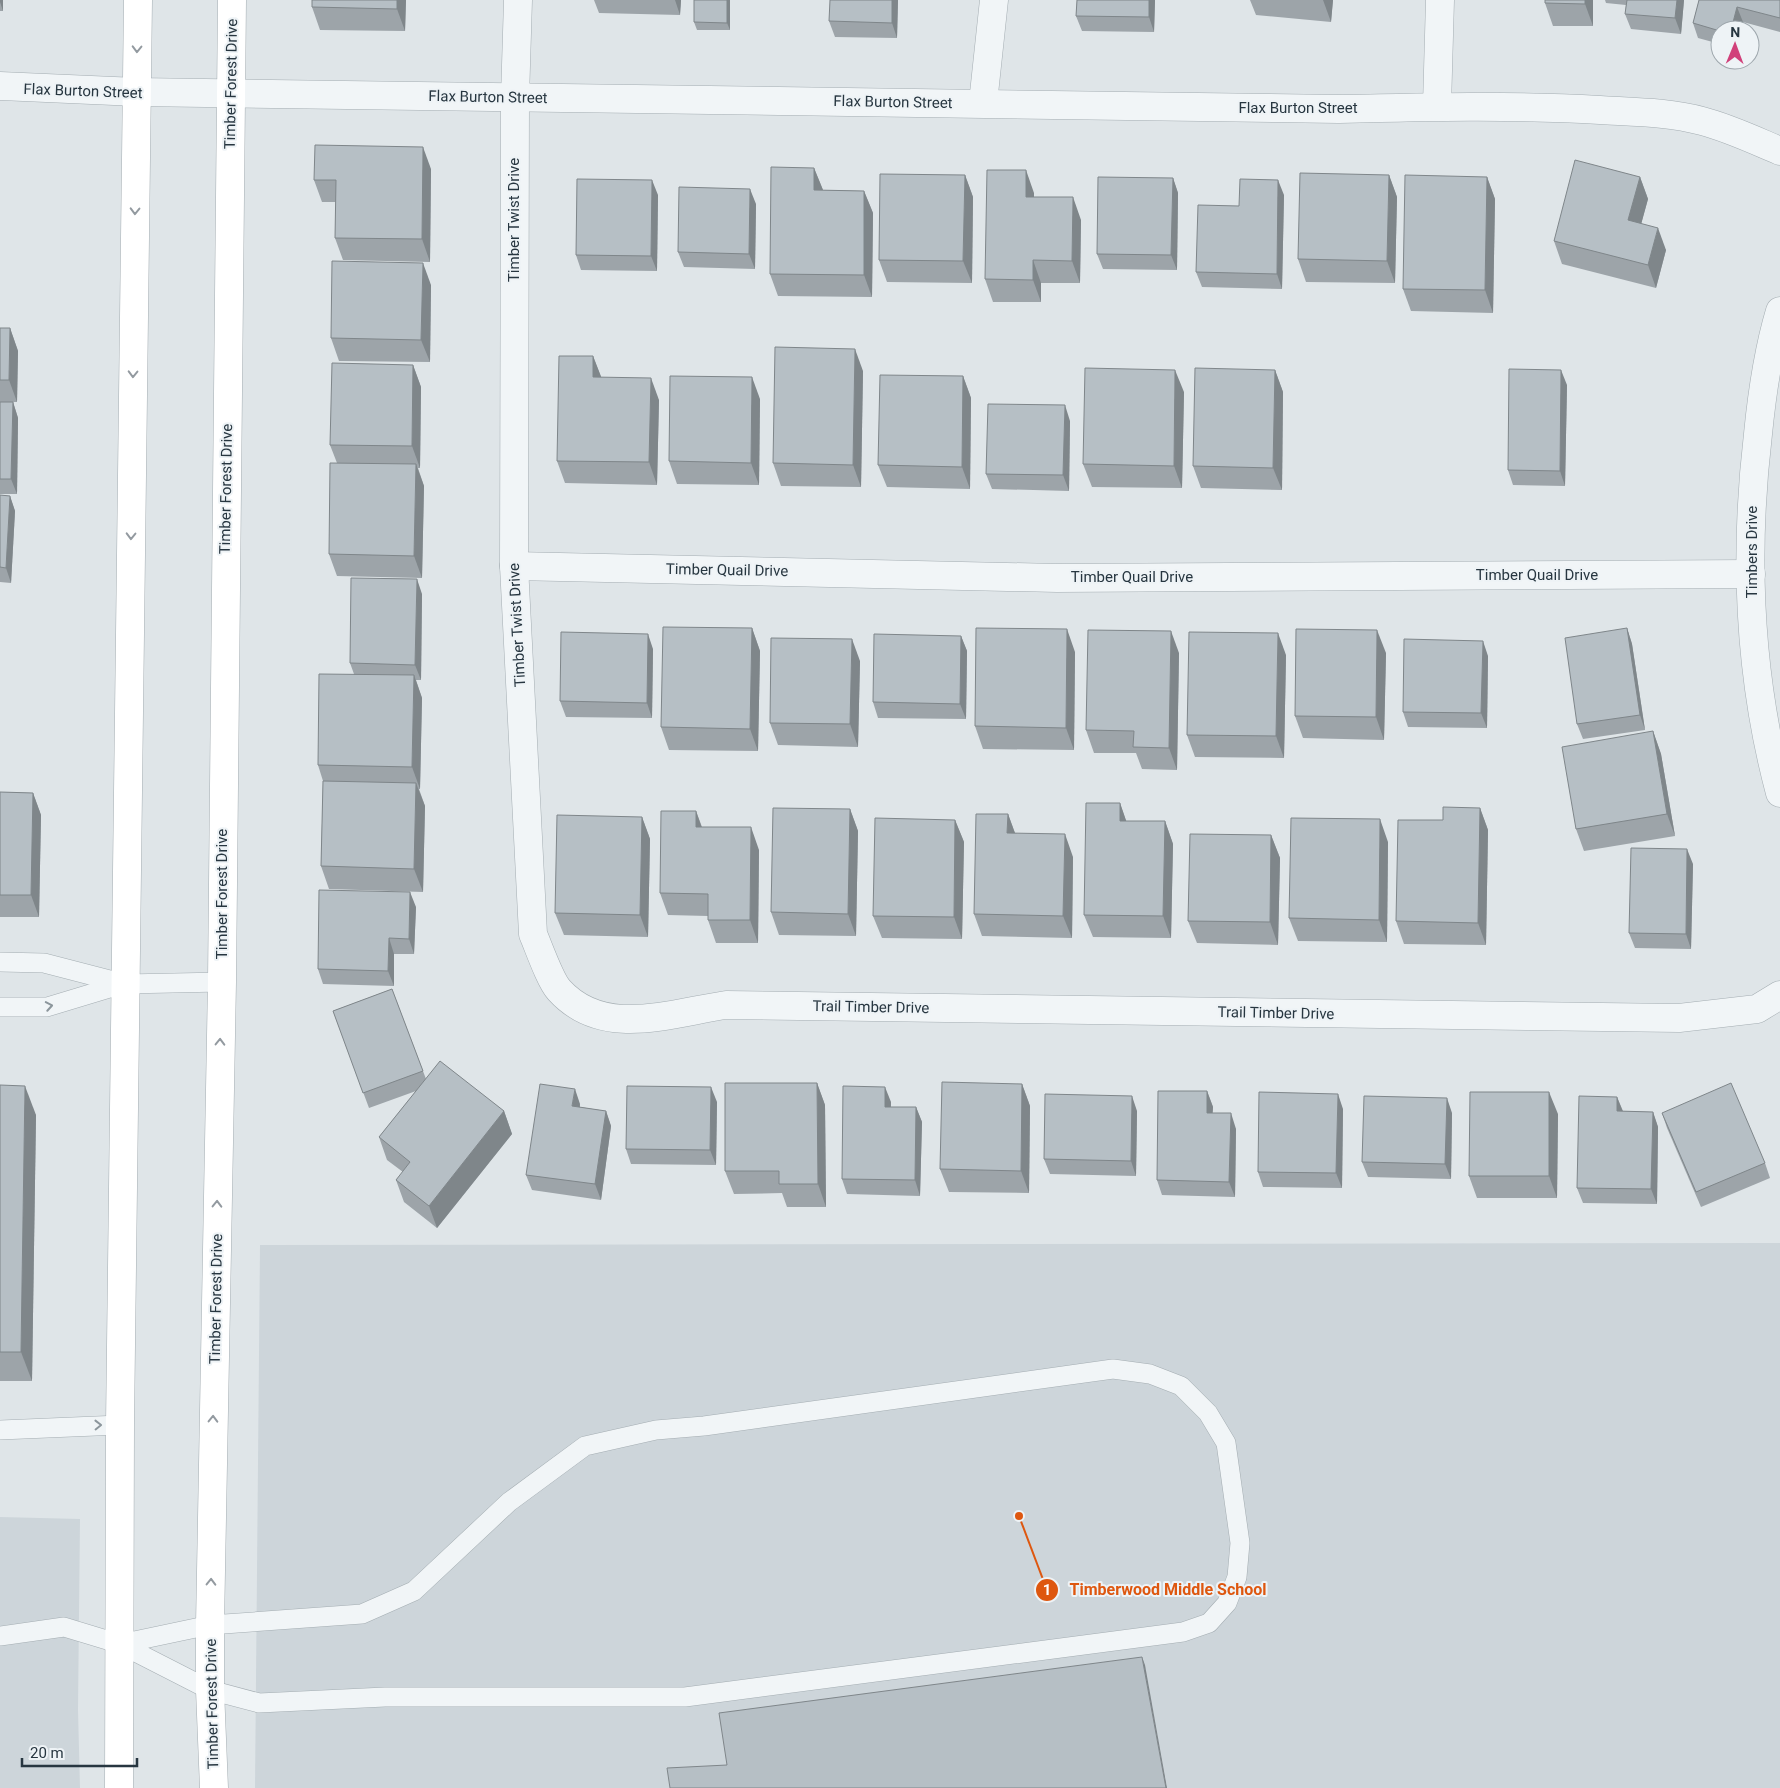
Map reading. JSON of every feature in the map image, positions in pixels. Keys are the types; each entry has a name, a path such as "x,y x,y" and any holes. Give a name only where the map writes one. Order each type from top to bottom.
{"main road":[{"path":"119,1788 120,1425 138,0"},
{"name":"Timber Forest Drive","path":"214,1788 210,1690 210,1625 222,982 232,0"}],"street":[{"name":"Timber Twist Drive","path":"518,0 514,98 514,566 533,934 558,990 584,1009 619,1020 648,1020 726,1005 802,1006"},
{"path":"982,103 994,0"},
{"path":"1437,106 1440,0"},
{"name":"Flax Burton Street","path":"0,86 230,94 1339,109 1437,106 1577,109 1670,114 1701,120 1733,130 1780,151"},
{"name":"Timbers Drive","path":"1780,311 1762,393 1753,474 1751,574 1754,655 1780,793"},
{"name":"Timber Quail Drive","path":"514,566 1057,578 1751,574"},
{"name":"Trail Timber Drive","path":"802,1006 1679,1018 1757,1009 1780,995"}],"lane":[{"path":"0,962 44,963 125,984"},
{"path":"0,1007 47,1007 125,984 222,982"},
{"path":"0,1636 64,1627 120,1644 210,1690 259,1703 385,1697 686,1697 1184,1632 1209,1623 1227,1603 1236,1577 1240,1543 1226,1443 1208,1412 1181,1386 1150,1374 1113,1369 704,1426 656,1430 585,1446 509,1502 414,1591 362,1614 210,1625 120,1644"},
{"path":"0,1430 76,1425 120,1425"}],"shaded area":[{"path":"1780,1243 1780,1788 255,1788 260,1245"},
{"path":"0,1517 80,1519 78,1710 80,1788 0,1788"}],"building":[{"path":"312,0 397,0 397,9 312,7"},
{"path":"694,0 727,0 727,23 694,22"},
{"path":"830,0 892,0 892,23 829,21"},
{"path":"1077,0 1149,0 1149,17 1076,16"},
{"path":"1545,0 1585,0 1585,4 1545,3"},
{"path":"1627,0 1677,0 1675,18 1625,14"},
{"path":"1699,0 1780,0 1780,18 1737,7 1734,20 1710,20 1710,28 1693,23"},
{"path":"315,145 423,147 422,239 335,238 336,180 314,180"},
{"path":"1575,160 1640,177 1628,220 1658,228 1648,265 1554,241"},
{"path":"771,167 814,168 814,190 864,191 864,275 770,274"},
{"path":"987,170 1026,170 1026,197 1073,197 1072,261 1033,260 1033,280 985,279"},
{"path":"1300,173 1389,175 1387,261 1298,259"},
{"path":"880,174 965,175 963,261 879,260"},
{"path":"1405,175 1487,177 1485,290 1403,289"},
{"path":"1098,177 1173,178 1171,255 1097,254"},
{"path":"577,179 652,180 651,256 576,255"},
{"path":"1240,179 1278,180 1277,274 1196,272 1198,205 1239,206"},
{"path":"679,187 750,189 749,254 678,252"},
{"path":"332,261 423,263 421,340 331,338"},
{"path":"0,328 10,328 9,380 0,380"},
{"path":"775,347 855,349 853,465 773,463"},
{"path":"559,356 593,356 593,377 651,378 649,462 557,461"},
{"path":"332,363 413,365 412,446 330,445"},
{"path":"1085,368 1175,370 1174,466 1083,464"},
{"path":"1195,368 1275,370 1273,468 1193,466"},
{"path":"1509,369 1561,370 1560,471 1508,470"},
{"path":"880,375 963,376 962,467 878,465"},
{"path":"670,376 752,377 751,463 669,461"},
{"path":"0,402 13,402 11,479 0,479"},
{"path":"988,404 1065,405 1063,475 986,474"},
{"path":"330,463 416,464 414,556 329,554"},
{"path":"0,495 10,496 6,568 0,567"},
{"path":"351,578 417,579 415,665 350,663"},
{"path":"663,627 752,628 750,729 661,727"},
{"path":"976,628 1067,629 1066,728 975,726"},
{"path":"1627,628 1640,715 1577,724 1565,638"},
{"path":"1296,629 1377,630 1376,717 1295,716"},
{"path":"1088,630 1171,631 1169,748 1133,747 1134,731 1086,730"},
{"path":"561,632 648,634 647,703 560,701"},
{"path":"1189,632 1278,633 1276,736 1187,735"},
{"path":"874,634 961,636 960,704 873,702"},
{"path":"771,638 852,639 850,724 770,723"},
{"path":"1404,639 1483,641 1481,713 1403,712"},
{"path":"319,674 414,675 412,767 318,765"},
{"path":"1653,731 1667,814 1576,829 1562,747"},
{"path":"323,781 416,783 414,869 321,866"},
{"path":"0,792 33,793 31,895 0,895"},
{"path":"1086,803 1120,803 1120,821 1165,821 1163,916 1084,915"},
{"path":"1443,807 1480,808 1478,923 1396,921 1398,820 1443,820"},
{"path":"773,808 850,809 848,914 771,912"},
{"path":"661,811 696,811 696,827 751,827 750,920 708,920 708,894 660,893"},
{"path":"976,814 1008,814 1007,833 1065,834 1063,916 974,914"},
{"path":"557,815 642,817 640,915 555,913"},
{"path":"875,818 955,820 954,917 873,916"},
{"path":"1291,818 1380,819 1379,920 1289,918"},
{"path":"1190,834 1271,835 1270,922 1188,921"},
{"path":"1631,848 1687,849 1686,934 1629,933"},
{"path":"319,890 410,892 409,939 389,938 388,971 318,969"},
{"path":"392,989 423,1071 363,1093 333,1011"},
{"path":"440,1061 504,1111 429,1206 396,1180 410,1162 379,1137"},
{"path":"942,1082 1022,1084 1021,1171 940,1169"},
{"path":"725,1083 817,1083 818,1184 779,1184 779,1171 725,1171"},
{"path":"1731,1083 1765,1163 1696,1192 1662,1113"},
{"path":"540,1084 575,1089 572,1106 606,1111 595,1184 526,1175"},
{"path":"0,1085 25,1086 21,1352 0,1352"},
{"path":"627,1086 711,1087 710,1150 626,1149"},
{"path":"843,1086 885,1087 885,1107 916,1107 915,1180 842,1179"},
{"path":"1158,1091 1207,1091 1207,1113 1231,1113 1229,1182 1157,1180"},
{"path":"1259,1092 1338,1094 1336,1173 1258,1172"},
{"path":"1470,1092 1549,1092 1549,1176 1469,1176"},
{"path":"1045,1094 1132,1096 1131,1161 1044,1159"},
{"path":"1364,1096 1447,1098 1445,1164 1362,1162"},
{"path":"1579,1096 1617,1097 1617,1111 1653,1112 1651,1189 1577,1188"},
{"path":"1142,1657 1166,1788 670,1788 667,1768 727,1765 719,1713"}],"place":[{"name":"Timberwood Middle School","path":"1019,1516"}]}
